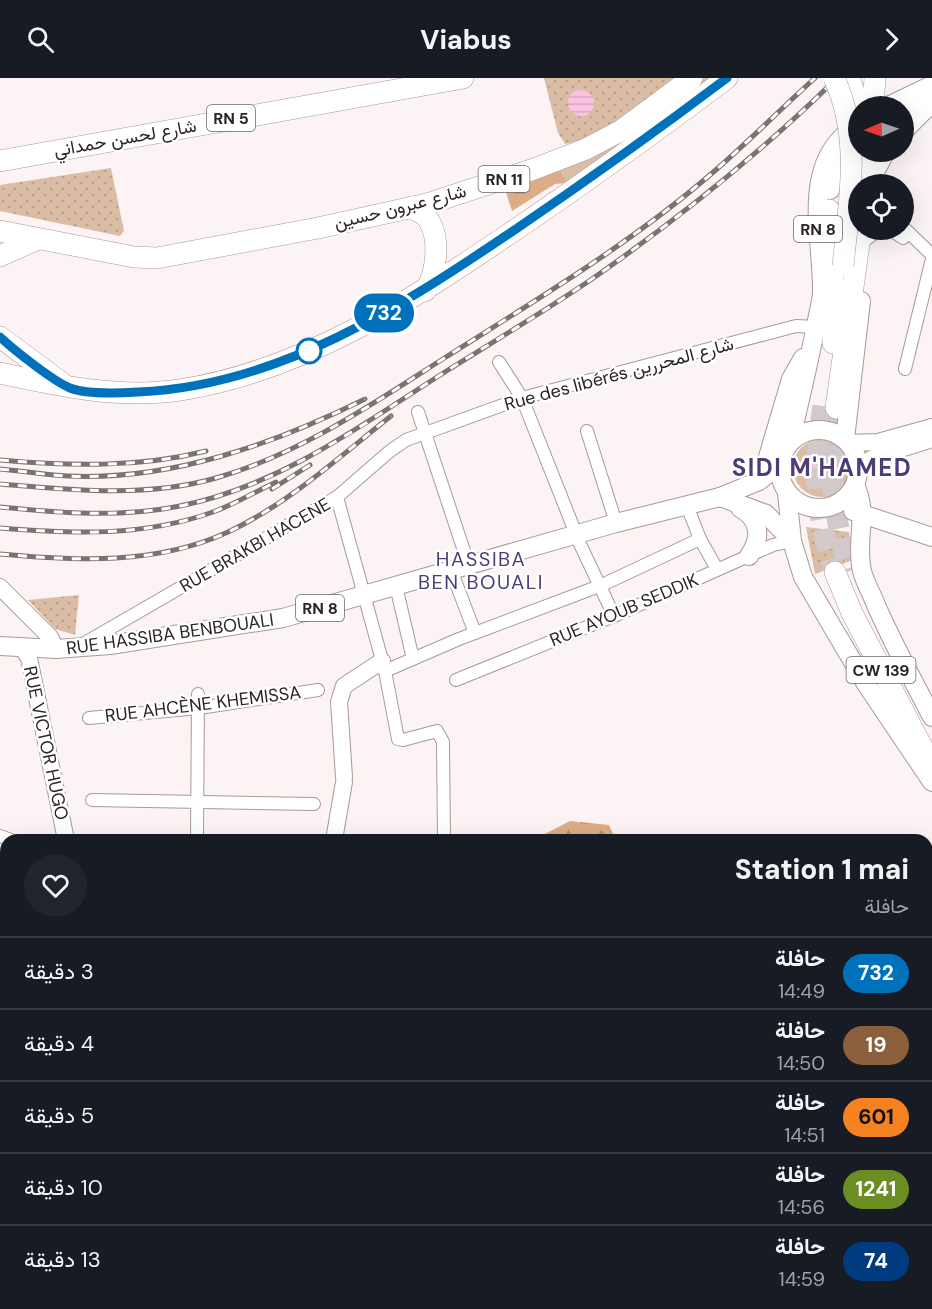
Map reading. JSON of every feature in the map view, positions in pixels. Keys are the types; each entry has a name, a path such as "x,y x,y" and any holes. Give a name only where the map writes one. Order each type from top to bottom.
{"highway":[{"name":"شارع لحسن حمداني","path":"0,161 463,78"},
{"name":"شارع عبرون حسين","path":"38,239 134,257 157,258 411,207 534,169 586,149 622,130 692,78"},
{"path":"0,373 70,388 125,393 178,390 268,367 321,346 424,291 609,166 727,78"},
{"path":"833,343 851,182 850,126 834,78"},
{"path":"849,78 855,96"},
{"path":"874,96 875,78"},
{"path":"411,207 425,216 430,223 434,246 436,267 433,280 424,291"},
{"path":"830,210 833,241 833,343 830,407 858,240"},
{"name":"RN 11","path":"0,231 38,239"},
{"path":"0,256 38,239"},
{"path":"0,337 70,388"},
{"name":"CW 139","path":"932,738 842,572 852,614 932,766"}],"main road":[{"path":"909,96 932,85"},
{"path":"914,108 932,97"},
{"name":"RN 8","path":"822,294 818,258 821,174 833,146 841,135 848,131"},
{"path":"830,210 835,170 848,154"},
{"name":"RN 8","path":"790,442 822,294 830,210"},
{"path":"847,441 864,267 860,240"},
{"path":"759,481 791,379 800,361 812,348"},
{"path":"932,717 887,630 863,573 859,554 863,515 856,477 857,459 847,441 832,432 817,429 802,433 790,442 780,464 781,479 793,502 792,541 803,577 854,665 907,748 932,782"},
{"name":"RUE HASSIBA BENBOUALI","path":"720,497 759,481 780,464"},
{"path":"793,502 820,508 835,505 850,493 856,477"},
{"path":"720,497 766,514 792,541"},
{"path":"720,497 751,514 757,525 756,545 749,556"},
{"name":"RUE HASSIBA BENBOUALI","path":"0,646 56,649 78,647 192,633 283,618 577,536 686,503 720,497 793,502"},
{"path":"835,505 932,537"}],"street":[{"path":"914,125 932,107"},
{"path":"905,369 932,257 914,237"},
{"name":"Rue des libérés شارع المحررين","path":"425,433 522,398 796,326 815,327"},
{"path":"499,362 522,398 577,536 602,585 614,616"},
{"path":"0,384 70,388"},
{"path":"418,412 466,557 458,568 475,633"},
{"path":"847,441 878,442 932,427"},
{"path":"587,431 616,523"},
{"name":"RUE BRAKBI HACENE","path":"78,647 337,497 399,444 425,433"},
{"path":"856,477 873,458 932,439"},
{"path":"337,497 383,666 398,739 403,740 437,731 443,741 444,834"},
{"path":"686,503 700,539 717,570"},
{"path":"335,834 344,779 339,702 344,686 383,666 413,659 602,585 700,539"},
{"name":"RUE AYOUB SEDDIK","path":"456,680 614,616 773,545 792,541"},
{"path":"396,586 413,659"},
{"path":"0,587 50,637 56,649"},
{"name":"RUE VICTOR HUGO","path":"22,648 29,658 65,834"},
{"name":"RUE AHCÈNE KHEMISSA","path":"89,718 198,708 318,690"},
{"path":"197,834 198,694"},
{"path":"92,800 314,804"}],"shaded area":[{"path":"544,78 675,78 608,127 579,141 565,144 558,133"},
{"path":"703,78 715,78 567,183 560,170 612,146"},
{"path":"581,90 590,94 594,103 590,112 581,116 572,112 568,103 572,94"},
{"path":"111,168 124,231 120,236 0,211 0,185"},
{"path":"816,439 828,439 843,447 851,462 851,474 843,489 828,497 816,497 801,489 793,474 793,462 801,447"},
{"path":"822,453 833,458 838,469 833,480 822,485 811,480 806,469 811,458"},
{"path":"806,527 849,532 853,560 815,574"},
{"path":"79,595 75,635 55,629 28,600"}],"green space":[{"path":"560,170 567,183 555,184 512,211 506,192"},
{"path":"570,821 609,825 613,834 545,834"}],"tunnel":[{"path":"823,406 817,490 823,528 835,572"},
{"path":"835,415 832,457 834,494 839,530 849,571"}],"railway":[{"path":"0,484 109,491 163,488 216,478 247,468 307,441 392,392 551,291 654,220 718,168 815,78"},
{"path":"0,507 90,513 158,510 217,497 252,484 320,451 592,279 656,233 719,184 837,78"},
{"path":"0,469 59,475 107,476 183,466 295,431 365,399"},
{"path":"0,554 58,558 116,558 145,555 201,543 250,521 292,494 391,416"},
{"path":"0,460 51,464 129,463 181,457 206,451"},
{"path":"272,489 310,465"},
{"path":"0,528 54,532 108,532 160,526 213,512 276,482"}],"bus line":[{"name":"732","path":"0,337 17,352 70,388 125,393 178,390 268,367 321,346 424,291 609,166 727,78"}],"district":[{"name":"SIDI M'HAMED","path":"822,468"},
{"name":"HASSIBA BEN BOUALI","path":"481,570"}]}
